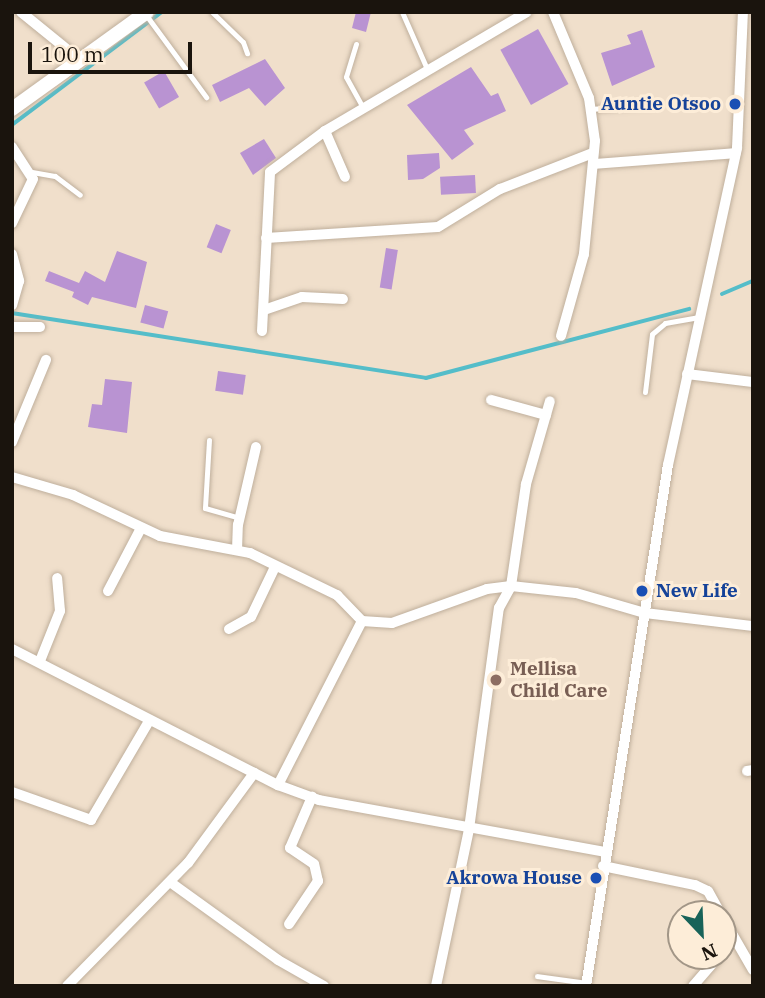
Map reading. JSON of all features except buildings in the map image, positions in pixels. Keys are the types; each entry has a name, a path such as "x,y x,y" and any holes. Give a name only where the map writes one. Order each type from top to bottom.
{"street":[{"path":"21,12 80,60"},
{"path":"262,331 270,172 325,131 527,12"},
{"path":"553,12 591,109 594,159 578,291 561,336"},
{"path":"586,985 605,852 687,374 736,153 747,32 743,12"},
{"path":"12,109 146,13"},
{"path":"325,131 345,177"},
{"path":"12,147 32,172 12,223"},
{"path":"266,238 438,227 499,189 594,159 736,153"},
{"path":"12,254 19,281 12,305"},
{"path":"264,310 302,297 343,299"},
{"path":"12,327 40,327"},
{"path":"12,442 46,360"},
{"path":"687,374 753,382"},
{"path":"491,400 546,415"},
{"path":"436,986 469,829 499,608 511,586 526,484 550,401"},
{"path":"237,550 239,518 256,447"},
{"path":"12,477 73,495 140,530 237,550 337,595 362,621 392,623 487,589 511,586 576,593 645,613 753,626"},
{"path":"108,590 140,530"},
{"path":"229,629 251,617 275,567"},
{"path":"40,661 60,611 57,578"},
{"path":"278,785 362,621"},
{"path":"12,649 278,785 312,797 469,829 605,852"},
{"path":"12,792 91,820 149,721"},
{"path":"67,986 170,882 254,773"},
{"path":"289,924 318,881 314,864 289,848 312,797"},
{"path":"603,866 695,885 708,891 713,900"},
{"path":"170,882 324,986"},
{"path":"737,945 753,970"},
{"path":"693,986 707,970"}],"lane":[{"path":"212,12 247,53"},
{"path":"402,12 429,72"},
{"path":"146,13 206,97"},
{"path":"356,44 346,77 363,108"},
{"path":"591,109 654,104"},
{"path":"32,172 54,176 80,195"},
{"path":"645,392 652,334 665,323 700,317"},
{"path":"209,440 205,508 239,518"},
{"path":"537,976 586,985"}],"waterway":[{"path":"12,125 162,12"},
{"path":"722,294 753,281"},
{"path":"12,313 426,378 689,309"}],"place":[{"name":"Auntie Otsoo","path":"735,104"},
{"name":"New Life","path":"642,591"},
{"name":"Mellisa Child Care","path":"496,680"},
{"name":"Akrowa House","path":"596,878"}]}
